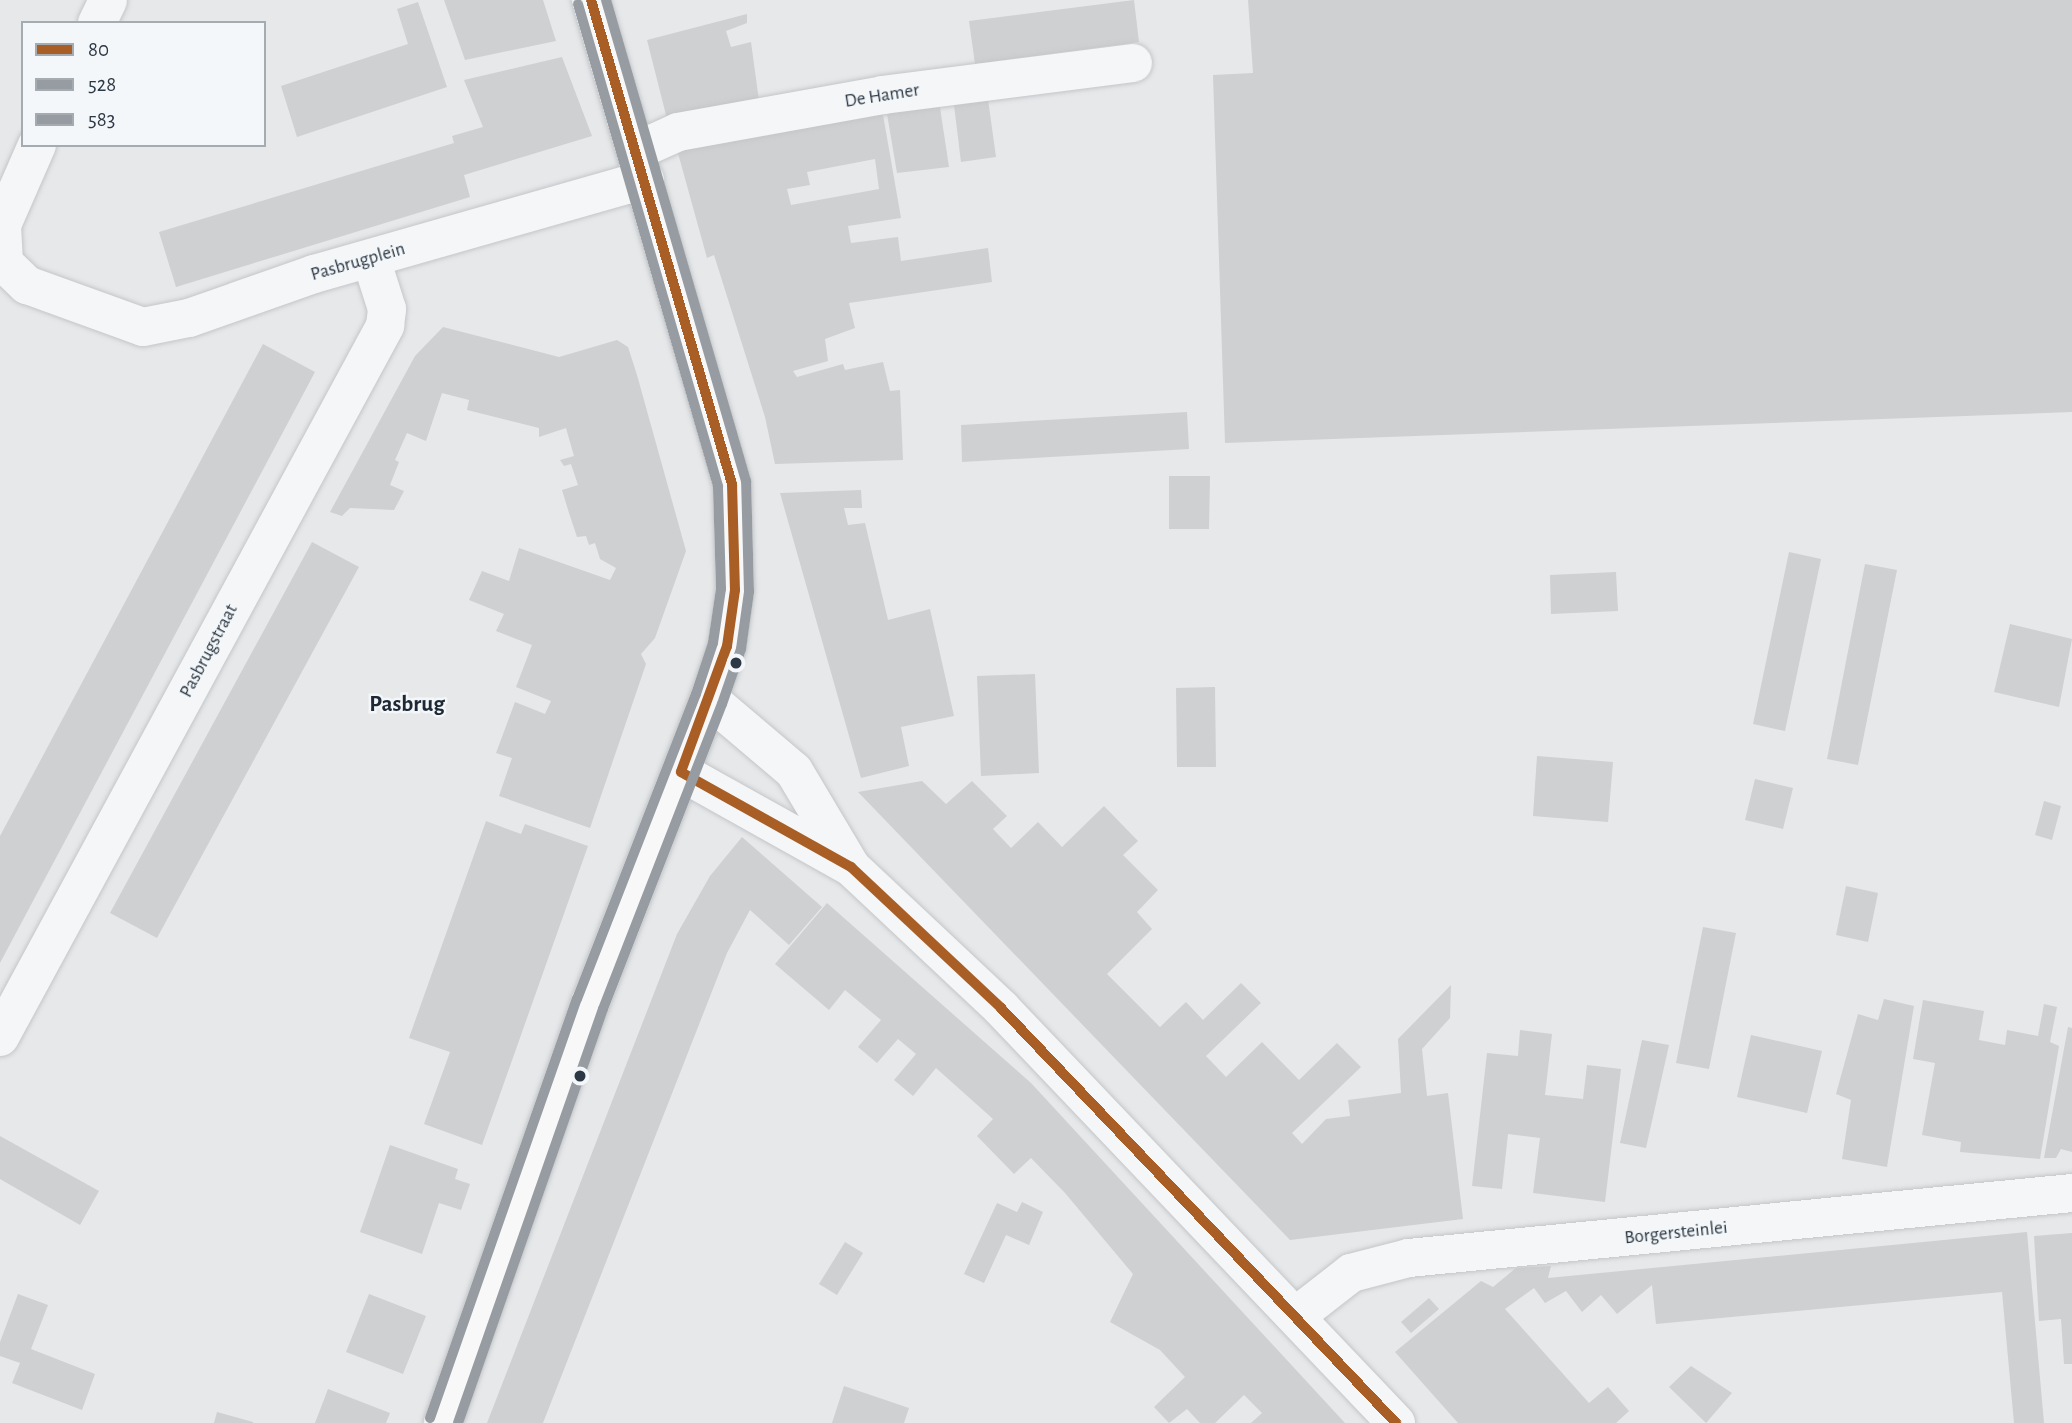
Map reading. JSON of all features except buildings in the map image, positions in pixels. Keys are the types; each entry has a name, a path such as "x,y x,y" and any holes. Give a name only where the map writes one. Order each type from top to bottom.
{"main road":[{"path":"443,1423 590,1004 709,699 727,646 735,590 732,484 591,0"}],"street":[{"path":"98,21 108,0"},
{"name":"De Hamer","path":"640,165 678,132 883,95 1133,63"},
{"name":"Pasbrugplein","path":"36,147 2,225 4,263 27,285 143,327 189,318 314,274 371,259 640,165"},
{"name":"Pasbrugstraat","path":"0,1037 385,327 387,309 371,259"},
{"path":"709,699 794,771 851,867"},
{"path":"681,772 851,867 1000,1008 1396,1423"},
{"name":"Borgersteinlei","path":"1296,1317 1351,1273 1409,1258 2072,1193"}],"transit line":[{"name":"80","path":"591,0 732,484 735,590 727,646 681,772 851,867 1001,1008 1396,1423"},
{"name":"528","path":"458,1423 603,1009 722,704 741,649 749,592 746,481 606,0"},
{"name":"583","path":"430,1418 577,999 696,694 713,643 721,589 718,486 578,4"}],"district":[{"name":"Pasbrug","path":"407,705"}]}
